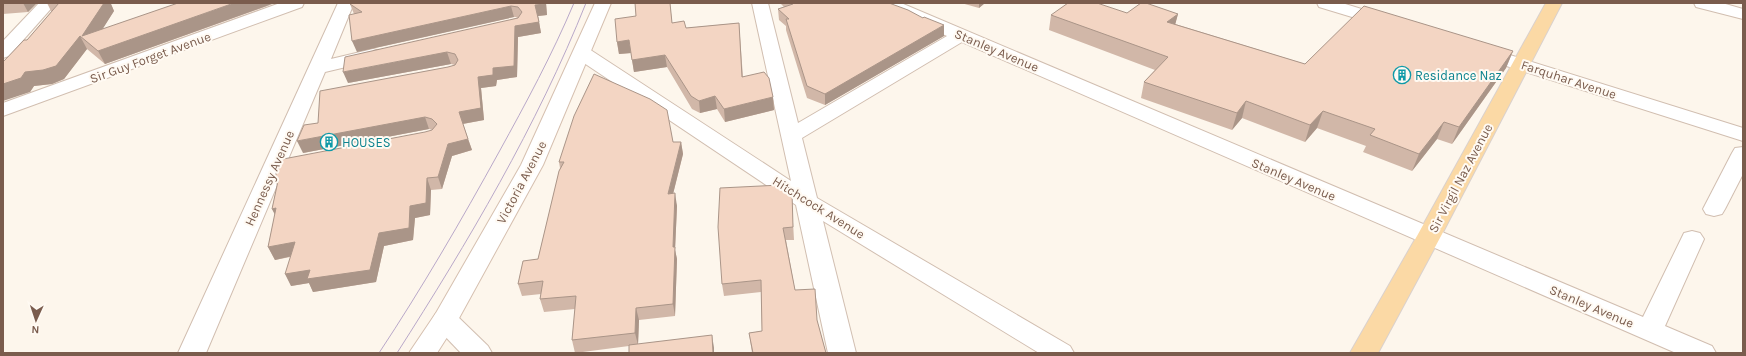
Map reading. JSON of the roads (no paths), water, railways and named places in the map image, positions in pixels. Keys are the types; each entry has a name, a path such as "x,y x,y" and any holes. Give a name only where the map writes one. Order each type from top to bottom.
{"main road":[{"name":"Sir Virgil Naz Avenue","path":"1364,353 1429,236 1554,3"}],"street":[{"path":"3,52 48,3"},
{"name":"Sir Guy Forget Avenue","path":"3,110 296,3"},
{"name":"Hennessy Avenue","path":"192,353 346,3"},
{"name":"Victoria Avenue","path":"423,353 445,320 532,165 603,3"},
{"path":"760,3 842,353"},
{"name":"Stanley Avenue","path":"887,3 1702,353"},
{"path":"1325,3 1404,27"},
{"path":"1702,3 1743,14"},
{"path":"790,136 961,35"},
{"name":"Farquhar Avenue","path":"1462,46 1743,135"},
{"path":"317,68 393,51"},
{"name":"Hitchcock Avenue","path":"582,53 806,201 1060,353"},
{"path":"304,99 327,94"},
{"path":"1714,209 1743,153"},
{"path":"274,166 298,161"},
{"path":"1649,330 1692,239"},
{"path":"445,320 478,353"}],"tram line":[{"path":"379,353 426,279 485,178 538,79 574,3"},
{"path":"397,353 450,269 500,182 546,94 586,3"}],"place":[{"name":"Residance Naz","path":"1402,75"},
{"name":"HOUSES","path":"329,142"}]}
